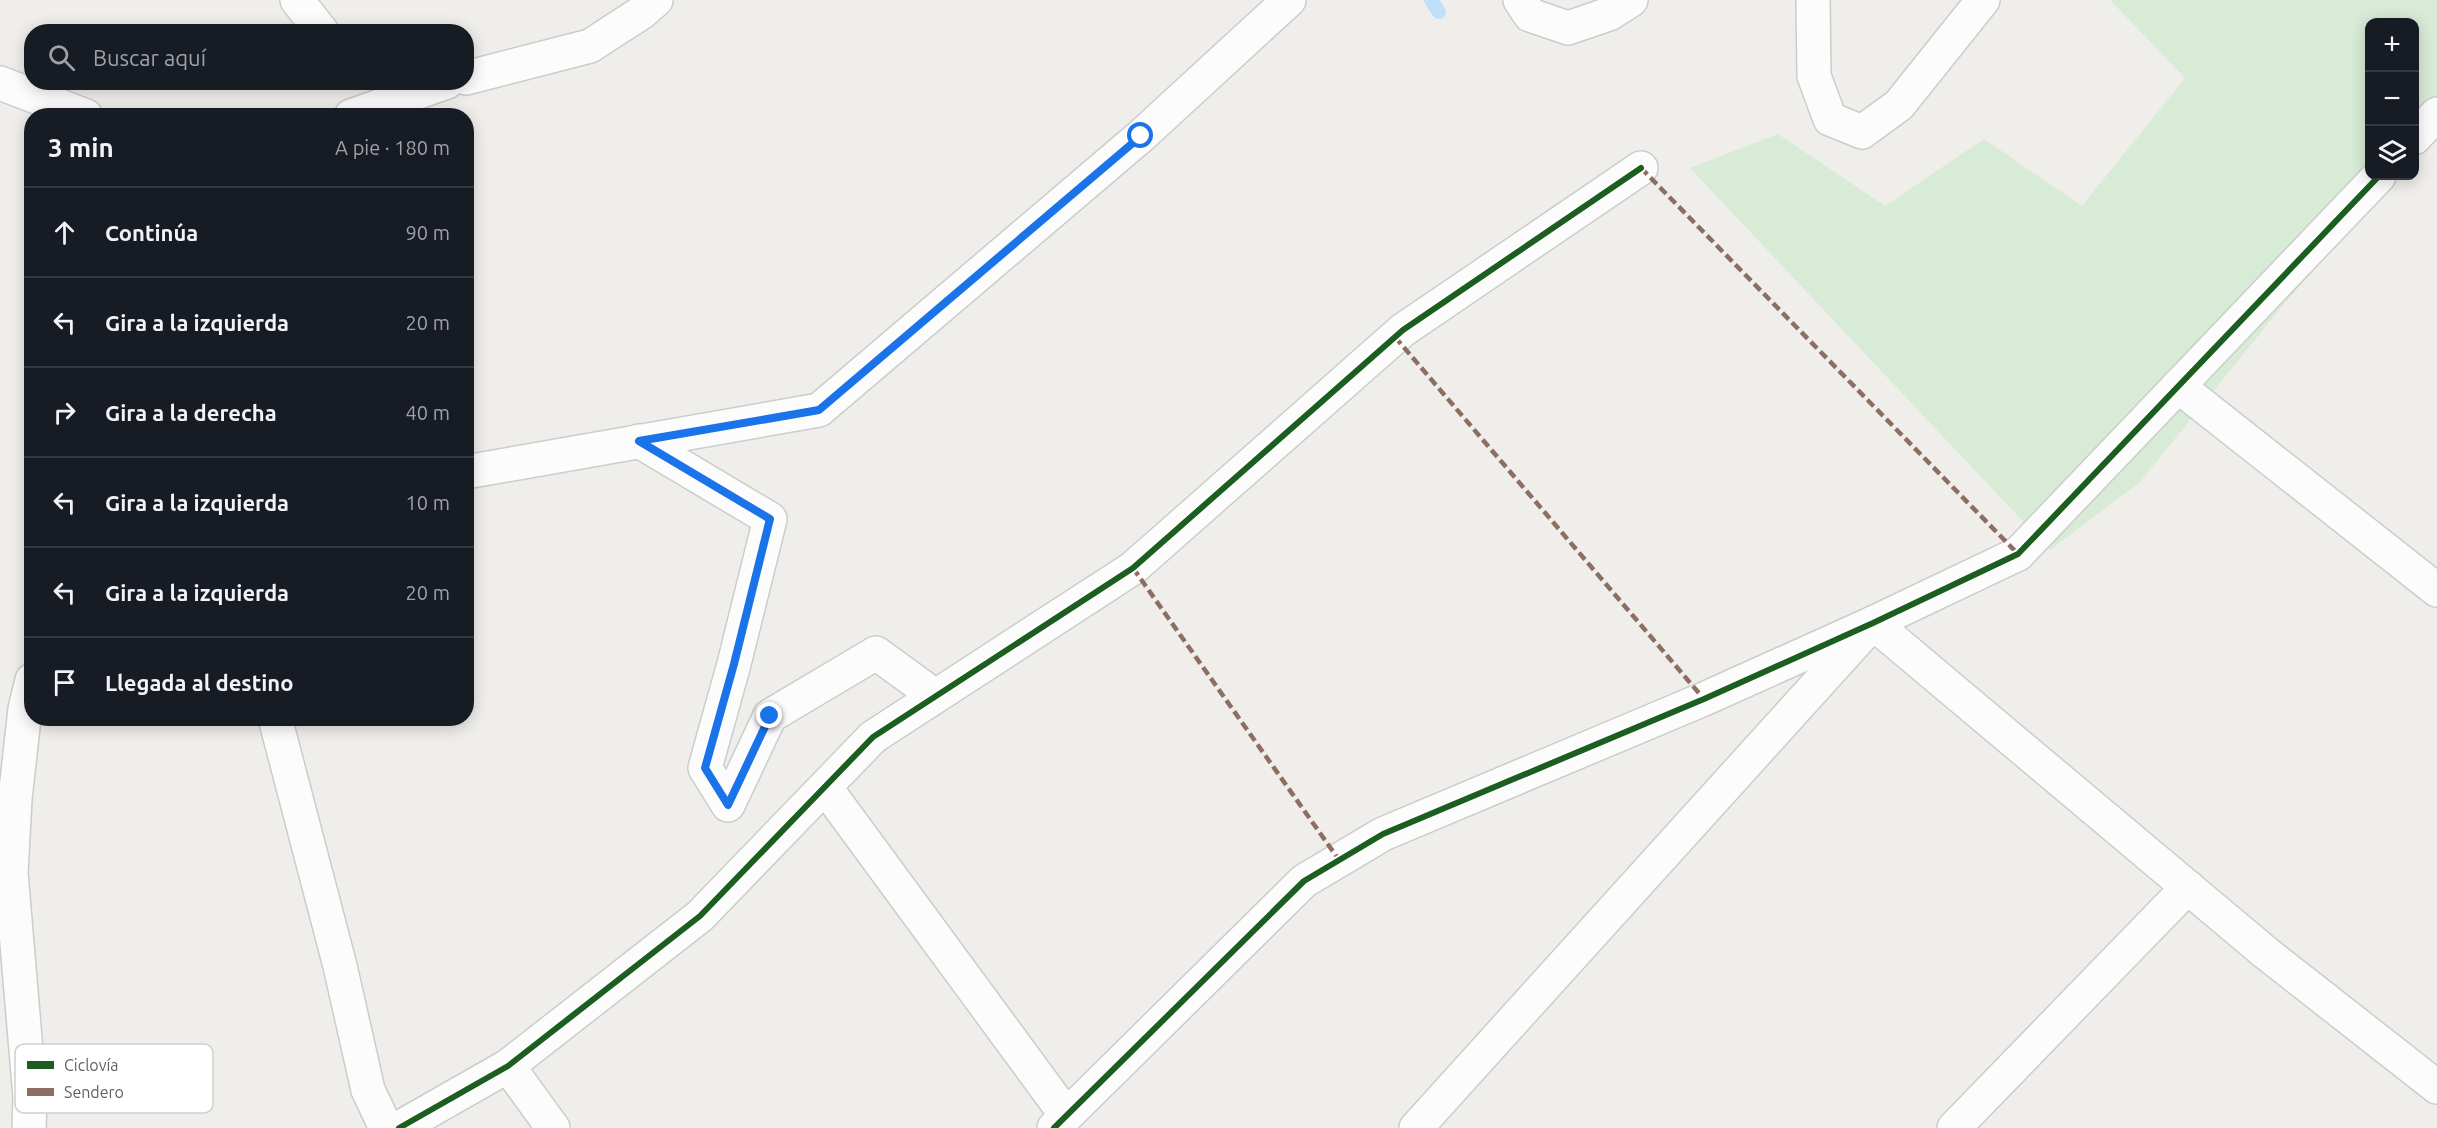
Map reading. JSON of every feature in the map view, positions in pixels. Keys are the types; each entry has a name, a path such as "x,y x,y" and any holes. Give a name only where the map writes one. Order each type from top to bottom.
{"street":[{"path":"297,0 316,24"},
{"path":"474,76 591,46 641,13 656,0"},
{"path":"474,471 819,410 1141,136 1290,0"},
{"path":"1520,0 1530,15 1568,28 1609,14 1631,0"},
{"path":"1813,0 1814,76 1830,119 1862,132 1899,105 1983,0"},
{"path":"0,83 65,108"},
{"path":"359,108 373,94 398,90"},
{"path":"2419,134 2437,114"},
{"path":"399,1128 508,1066 700,916 873,737 1133,568 1403,330 1641,168"},
{"path":"825,788 1060,1121 1304,881 1383,834 1704,699 1873,623 2018,554 2375,180"},
{"path":"2178,386 2437,590"},
{"path":"639,441 770,519 705,768 728,805 770,716 876,653 935,696"},
{"path":"1873,623 2266,953 2437,1087"},
{"path":"1416,1128 1873,623"},
{"path":"24,717 15,799 11,873 26,1044"},
{"path":"278,726 340,966 368,1090 386,1128"},
{"path":"1954,1128 2188,887"},
{"path":"508,1066 553,1128"},
{"path":"29,1113 29,1128"}],"green space":[{"path":"2110,0 2437,0 2437,127 2419,148 2419,18 2365,18 2365,180 2392,180 2283,305 2139,483 2050,550 1690,168 1778,134 1885,206 1984,139 2082,206 2185,78"}],"waterway":[{"path":"1431,0 1439,12"}],"marked path":[{"path":"1641,168 2018,554"},
{"path":"1395,337 1704,699"},
{"path":"1133,568 1339,860"}],"cycle path":[{"path":"399,1128 508,1066 700,916 873,737 1133,568 1403,330 1641,168"},
{"path":"1054,1128 1304,881 1383,834 1704,699 1873,623 2018,554 2375,180"}],"route":[{"path":"770,716 728,805 705,768 770,519 639,441 819,410 1141,136"}]}
